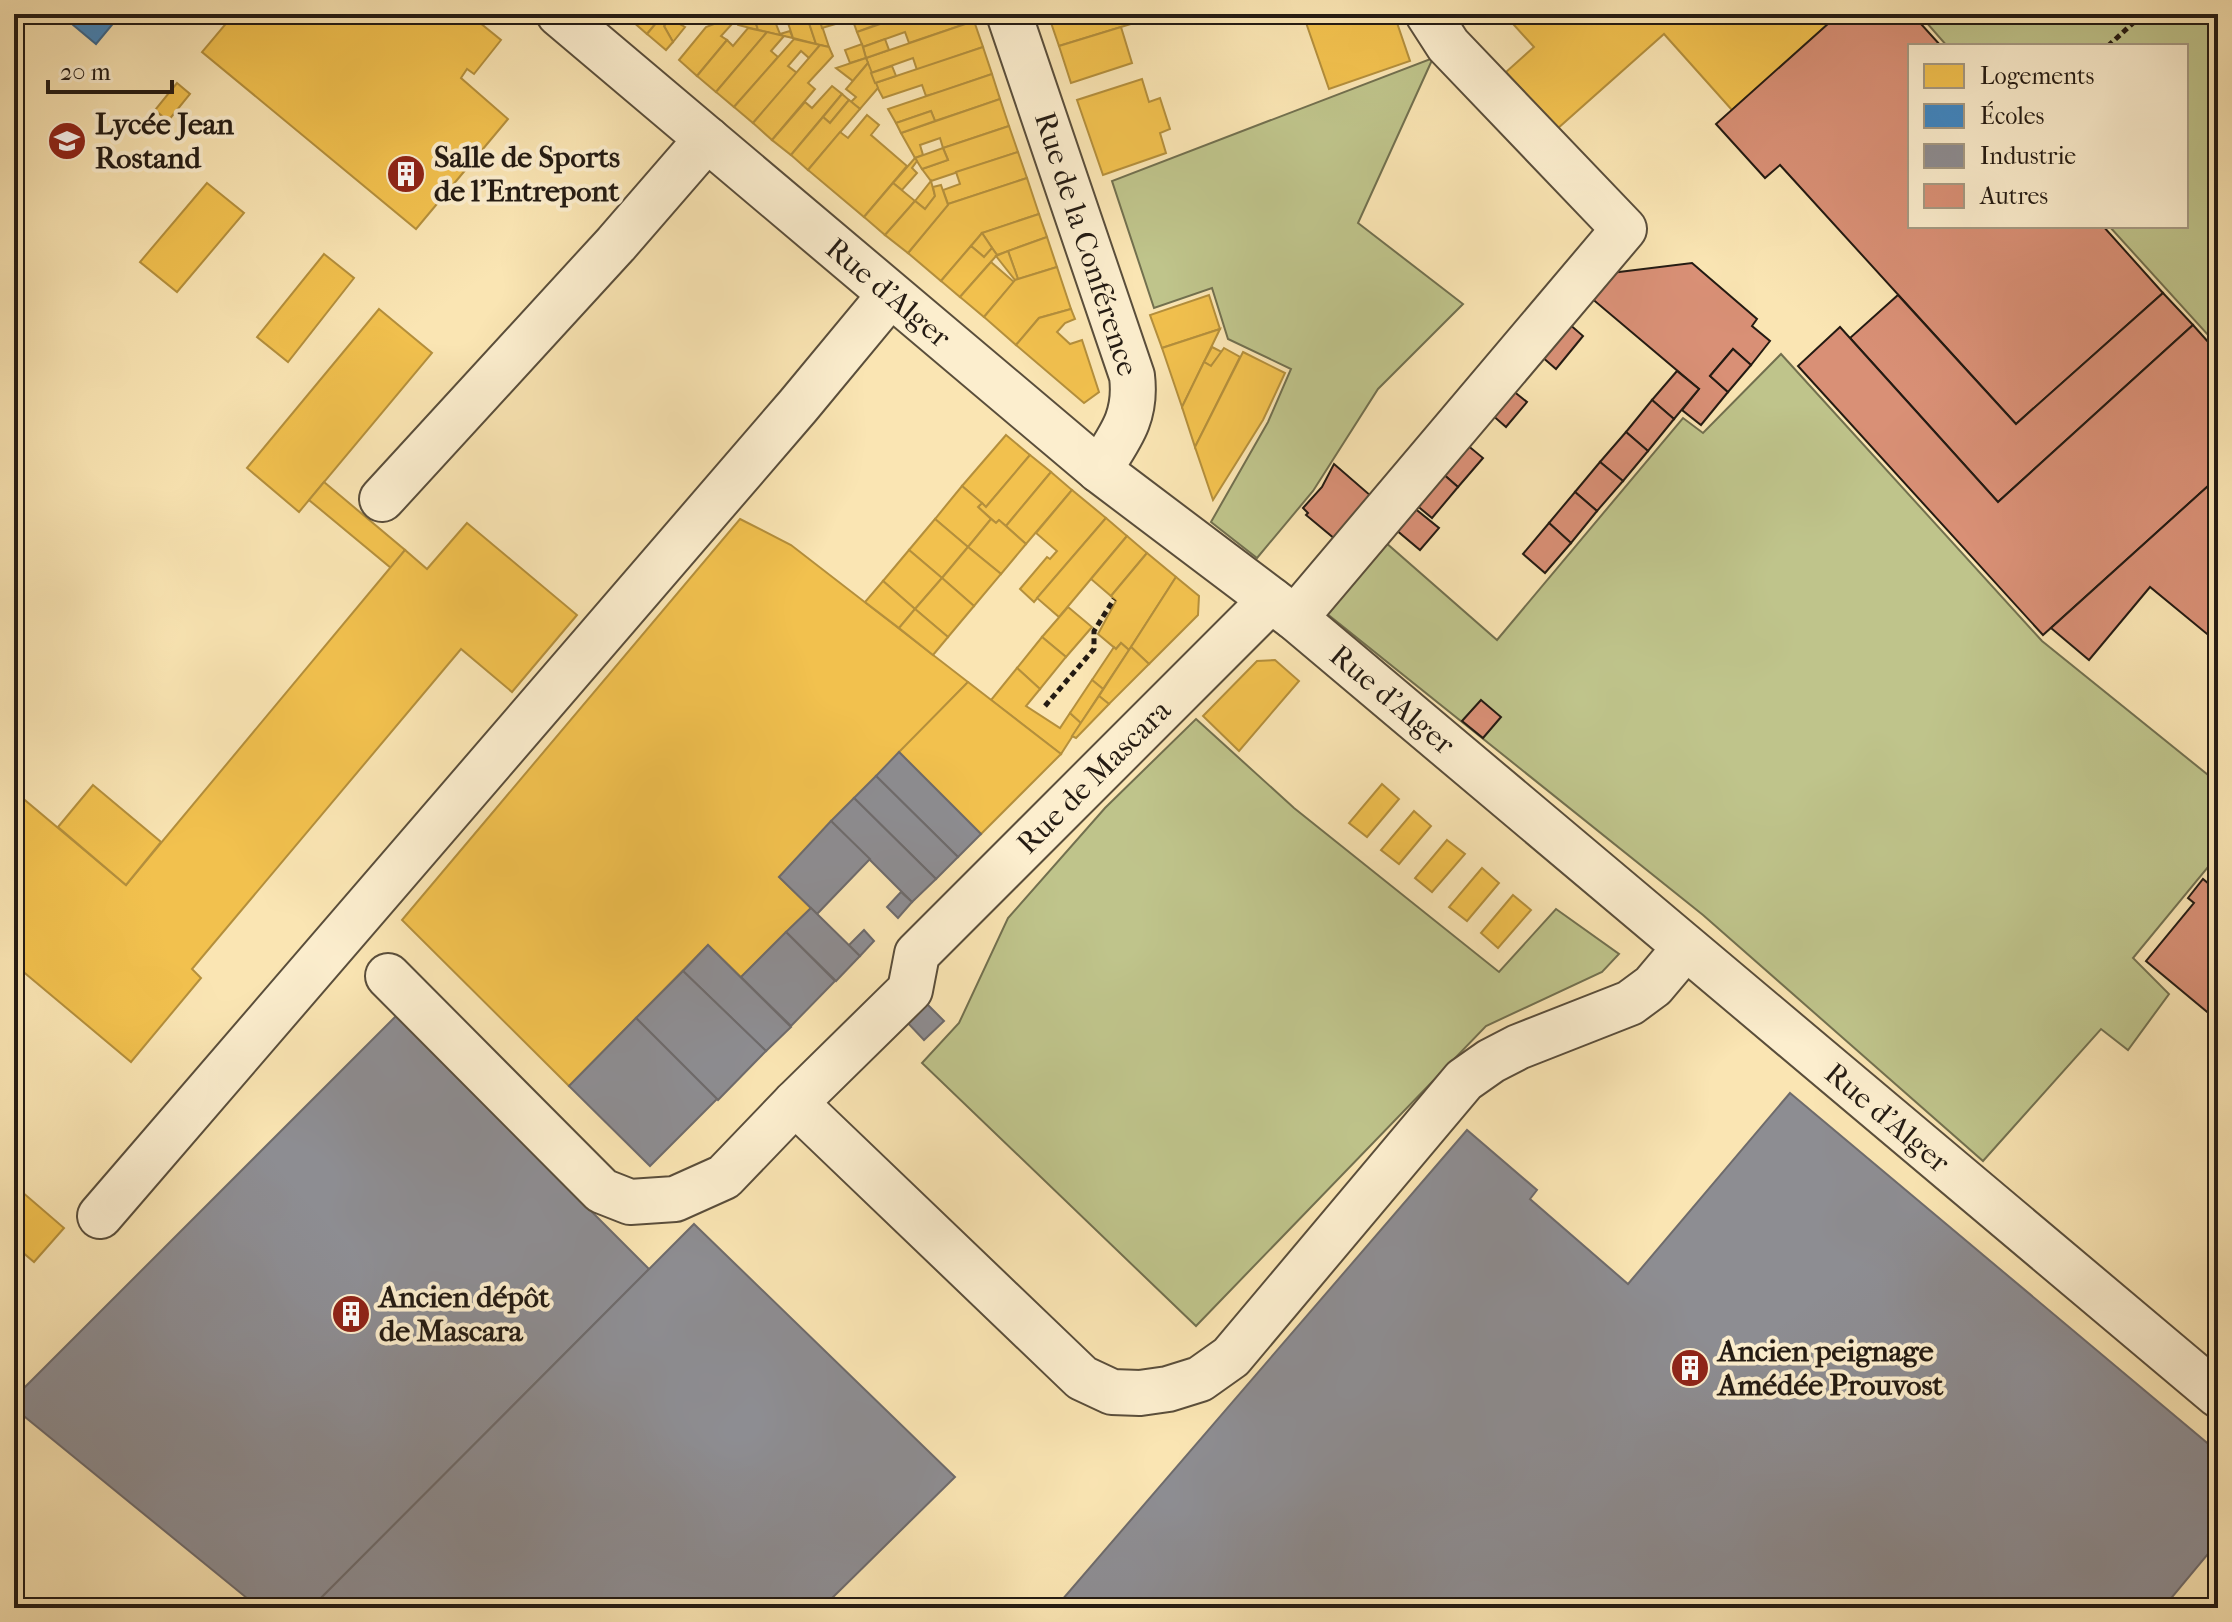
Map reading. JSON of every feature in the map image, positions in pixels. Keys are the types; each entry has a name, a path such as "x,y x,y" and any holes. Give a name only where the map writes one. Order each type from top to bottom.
{"street":[{"name":"Rue d'Alger","path":"559,14 1099,470 1283,609 2218,1395"},
{"name":"Rue de la Conférence","path":"1009,14 1132,376 1134,398 1130,418 1099,470"},
{"name":"Rue de Mascara","path":"795,1103 910,990 917,954 1283,609 1624,229 1448,45 1428,14"},
{"path":"382,499 616,244 707,139"},
{"path":"100,1216 798,406 890,295"},
{"path":"388,976 602,1191 630,1202 675,1199 724,1177 795,1103 1082,1378 1112,1392 1140,1393 1168,1389 1200,1379 1231,1357 1464,1080 1475,1071 1518,1047 1630,1003 1653,986 1685,948"}],"path":[{"path":"2110,44 2143,14"},
{"path":"1045,706 1094,649 1094,631 1114,599"}],"green space":[{"path":"1919,14 2218,14 2218,346 2111,228 2188,228 2188,44 1945,44"},
{"path":"1433,58 1358,223 1463,304 1378,389 1313,491 1257,558 1211,522 1268,422 1291,369 1228,339 1212,288 1154,308 1112,181"},
{"path":"1781,354 2042,641 2218,783 2218,855 2133,958 2169,994 2128,1050 2101,1029 1983,1161 1703,915 1326,613 1385,542 1497,640 1683,418 1703,433"},
{"path":"1196,719 1294,808 1499,972 1556,909 1619,954 1602,972 1486,1026 1196,1326 922,1063 959,1023 1008,918 1105,808"}],"building: Logements":[{"name":"Salle de Sports de l'Entrepont","path":"234,14 469,14 501,40 474,74 467,69 461,78 508,119 416,229 202,52"},
{"path":"624,14 658,14 662,16 647,34"},
{"path":"658,14 675,14 678,23 685,27 673,42 664,26 668,21"},
{"path":"734,14 753,14 758,30 738,25"},
{"path":"753,14 772,14 780,34 790,31 793,38 758,30"},
{"path":"785,14 806,14 816,44 793,38"},
{"path":"806,14 818,14 829,47 816,44"},
{"path":"818,14 839,14 842,22 822,28"},
{"path":"878,14 881,23 857,32 853,21"},
{"path":"909,14 971,14 974,21 909,43 905,32 863,47 857,32"},
{"path":"1048,14 1146,14 1147,19 1059,46"},
{"path":"1303,14 1394,14 1410,61 1329,89"},
{"path":"1504,14 1839,14 1732,110 1664,34 1557,129 1506,72 1534,47"},
{"path":"662,16 668,21 664,26 673,42 666,50 647,34"},
{"path":"722,21 732,24 721,36 727,40 697,76 679,60 706,27"},
{"path":"974,21 983,47 917,70 913,58 871,73 866,58"},
{"path":"1121,27 1132,63 1071,83 1059,46"},
{"path":"748,28 767,32 716,92 697,76 727,40 733,46"},
{"path":"767,32 784,36 771,51 778,57 734,107 716,92"},
{"path":"794,39 820,45 809,58 801,51 788,66 797,73 753,123 734,107"},
{"path":"885,39 889,50 866,58 863,47"},
{"path":"862,44 866,58 850,63 845,50"},
{"path":"820,45 829,47 833,56 808,83 815,89 772,140 753,123"},
{"path":"983,47 992,74 940,92 926,96 922,85 883,98 875,83"},
{"path":"866,58 868,63 853,81 836,68"},
{"path":"868,63 878,88 860,109 851,102 856,97 846,89"},
{"path":"892,66 896,76 875,83 871,73"},
{"path":"992,74 1000,99 980,106 935,121 931,111 896,123 888,109"},
{"path":"1142,79 1149,102 1160,98 1170,129 1160,133 1166,153 1103,175 1077,100"},
{"path":"177,83 190,94 168,121 155,110"},
{"path":"832,86 842,94 791,155 772,140 805,102 812,108"},
{"path":"842,94 849,100 830,123 823,117"},
{"path":"1000,99 1009,126 943,148 940,138 920,145 923,155 915,158 901,133"},
{"path":"849,100 860,109 808,170 791,155 823,117 830,123"},
{"path":"931,111 935,121 901,133 896,123"},
{"path":"867,115 879,125 871,135 907,166 864,217 808,170 840,132 848,138"},
{"path":"1009,126 1018,152 931,181 922,169 948,160 943,148"},
{"path":"943,148 948,160 922,169 915,158"},
{"path":"1018,152 1027,178 948,204 943,190 960,184 956,172"},
{"path":"915,158 917,161 912,168 917,173 902,190 893,183"},
{"path":"1027,178 1039,214 982,233 941,281 908,253 948,204"},
{"path":"931,181 935,196 925,209 915,201"},
{"path":"207,183 244,213 177,292 140,262"},
{"path":"893,183 915,201 885,235 864,217"},
{"path":"941,185 948,205 908,253 885,235 915,201 925,209 935,196 933,187"},
{"path":"1039,214 1047,237 997,255 982,233"},
{"path":"982,233 992,248 984,257 971,246"},
{"path":"1047,237 1057,267 1018,279 1008,251"},
{"path":"971,246 984,257 992,248 997,255 960,297 941,281"},
{"path":"1008,251 1018,279 1015,280 996,256"},
{"path":"324,254 354,278 288,362 257,337"},
{"path":"991,262 1014,282 984,317 960,297"},
{"path":"1057,267 1071,309 1039,318 1016,345 984,317 1015,280"},
{"path":"1209,295 1220,329 1162,348 1150,315"},
{"path":"379,309 432,353 299,512 247,468"},
{"path":"1071,309 1075,319 1065,323 1057,332 1070,344 1082,340 1099,392 1084,403 1016,345 1039,318"},
{"path":"1220,329 1204,362 1182,407 1162,348"},
{"path":"1212,347 1222,352 1211,366 1204,362"},
{"path":"1224,348 1240,357 1195,447 1182,407 1204,362 1211,366"},
{"path":"1243,352 1285,373 1263,420 1213,500 1195,447"},
{"path":"1006,435 1030,455 986,507 962,486"},
{"path":"1030,455 1051,472 1006,526 999,520 996,523 978,507 982,503 986,507"},
{"path":"1051,472 1072,490 1026,544 1006,526"},
{"path":"324,482 405,550 391,568 309,500"},
{"path":"962,486 982,503 978,507 991,519 968,547 935,519"},
{"path":"1072,490 1106,518 1034,602 1020,589 1047,557 1050,559 1057,551 1036,533"},
{"path":"1106,518 1127,536 1059,617 1037,598"},
{"path":"740,519 791,545 968,682 779,877 811,908 741,977 708,945 569,1086 402,920"},
{"path":"935,519 968,547 942,578 909,550"},
{"path":"991,519 996,523 999,520 1026,544 1001,574 968,547"},
{"path":"467,523 577,615 512,692 461,649 192,969 201,978 131,1062 14,964 14,791 126,885 405,550 427,569"},
{"path":"1127,536 1147,553 1111,596 1091,579"},
{"path":"968,547 1001,574 974,606 942,578"},
{"path":"909,550 942,578 915,609 883,581"},
{"path":"1147,553 1176,577 1129,650 1121,643 1116,649 1098,634 1116,601 1111,596"},
{"path":"1176,577 1199,596 1198,615 1149,664 1131,647"},
{"path":"942,578 974,606 948,637 915,609"},
{"path":"883,581 915,609 899,628 865,602"},
{"path":"1068,607 1092,627 1066,657 1042,637"},
{"path":"915,609 948,637 933,655 899,628"},
{"path":"1042,637 1066,657 1040,689 1017,668"},
{"path":"1121,643 1129,650 1103,689 1092,680 1114,647 1116,649"},
{"path":"1131,647 1149,664 1109,704 1099,696"},
{"path":"1275,660 1299,681 1239,751 1203,716 1257,661"},
{"path":"1017,668 1040,689 1026,706 1060,728 1070,713 1081,723 1061,754 991,700"},
{"path":"1092,680 1103,689 1081,723 1070,713"},
{"path":"968,682 1061,754 981,834 899,752"},
{"path":"1099,696 1109,704 1076,738 1072,736"},
{"path":"1382,784 1399,799 1367,837 1349,823"},
{"path":"93,785 161,842 126,885 58,827"},
{"path":"1414,811 1431,826 1399,864 1381,850"},
{"path":"1447,840 1465,854 1432,892 1415,878"},
{"path":"1482,868 1499,883 1467,921 1449,907"},
{"path":"1513,895 1531,910 1498,948 1481,933"},
{"path":"14,1185 64,1228 34,1262 14,1245"}],"building: Écoles":[{"path":"60,14 121,14 96,44"}],"building: Industrie":[{"path":"899,752 981,834 958,857 876,776"},
{"path":"876,776 958,857 936,879 854,798"},
{"path":"854,798 936,879 912,902 831,821"},
{"path":"831,821 870,859 817,914 779,877"},
{"path":"901,892 912,902 898,918 887,907"},
{"path":"811,908 860,956 836,981 786,932"},
{"path":"864,930 874,941 860,956 849,945"},
{"path":"786,932 835,981 791,1026 741,977"},
{"path":"708,945 791,1027 766,1051 683,971"},
{"path":"683,971 766,1051 718,1100 636,1018"},
{"path":"924,1001 944,1021 924,1040 905,1020"},
{"name":"Ancien dépôt de Mascara","path":"396,1016 649,1269 311,1608 259,1608 14,1408 14,1398"},
{"path":"636,1018 717,1099 650,1166 569,1086"},
{"name":"Ancien peignage Amédée Prouvost","path":"1790,1093 2218,1452 2218,1542 2163,1608 1055,1608 1467,1130 1537,1190 1530,1199 1628,1284"},
{"name":"Ancien dépôt de Mascara","path":"694,1224 955,1477 822,1608 311,1608"}],"building: Autres":[{"path":"1839,14 1912,14 1939,44 1908,44 1908,228 2105,228 2163,293 2016,424 1780,165 1765,178 1716,124"},
{"path":"1692,263 1757,319 1752,326 1770,341 1751,365 1733,349 1710,376 1728,392 1701,425 1682,410 1699,389 1590,297 1611,273"},
{"path":"2163,293 2193,325 1998,502 1850,338 1898,295 2016,424"},
{"path":"1568,323 1583,336 1556,369 1541,356"},
{"path":"2193,325 2218,353 2218,477 2043,635 1798,366 1840,327 1998,502"},
{"path":"1733,349 1751,365 1728,392 1710,376"},
{"path":"1677,371 1699,389 1674,419 1652,400"},
{"path":"1512,390 1527,402 1506,427 1491,414"},
{"path":"1652,400 1674,419 1648,451 1626,432"},
{"path":"1626,432 1648,451 1623,481 1600,462"},
{"path":"1466,444 1483,458 1458,487 1442,473"},
{"path":"1600,462 1623,481 1597,511 1575,492"},
{"path":"1334,464 1371,496 1335,539 1306,515 1308,513 1303,508 1322,487"},
{"path":"1442,473 1458,487 1432,518 1415,504"},
{"path":"2218,477 2218,643 2150,587 2089,660 2051,628"},
{"path":"1575,492 1597,511 1571,543 1549,523"},
{"path":"1413,507 1439,528 1420,550 1395,529"},
{"path":"1549,523 1571,543 1545,573 1523,554"},
{"path":"1481,700 1501,717 1483,738 1462,721"},
{"path":"2218,874 2218,1021 2146,961 2194,903 2188,898 2203,879 2209,884"}],"place":[{"name":"Lycée Jean Rostand","path":"67,141"},
{"name":"Salle de Sports de l'Entrepont","path":"406,174"},
{"name":"Ancien dépôt de Mascara","path":"351,1314"},
{"name":"Ancien peignage Amédée Prouvost","path":"1690,1368"}]}
